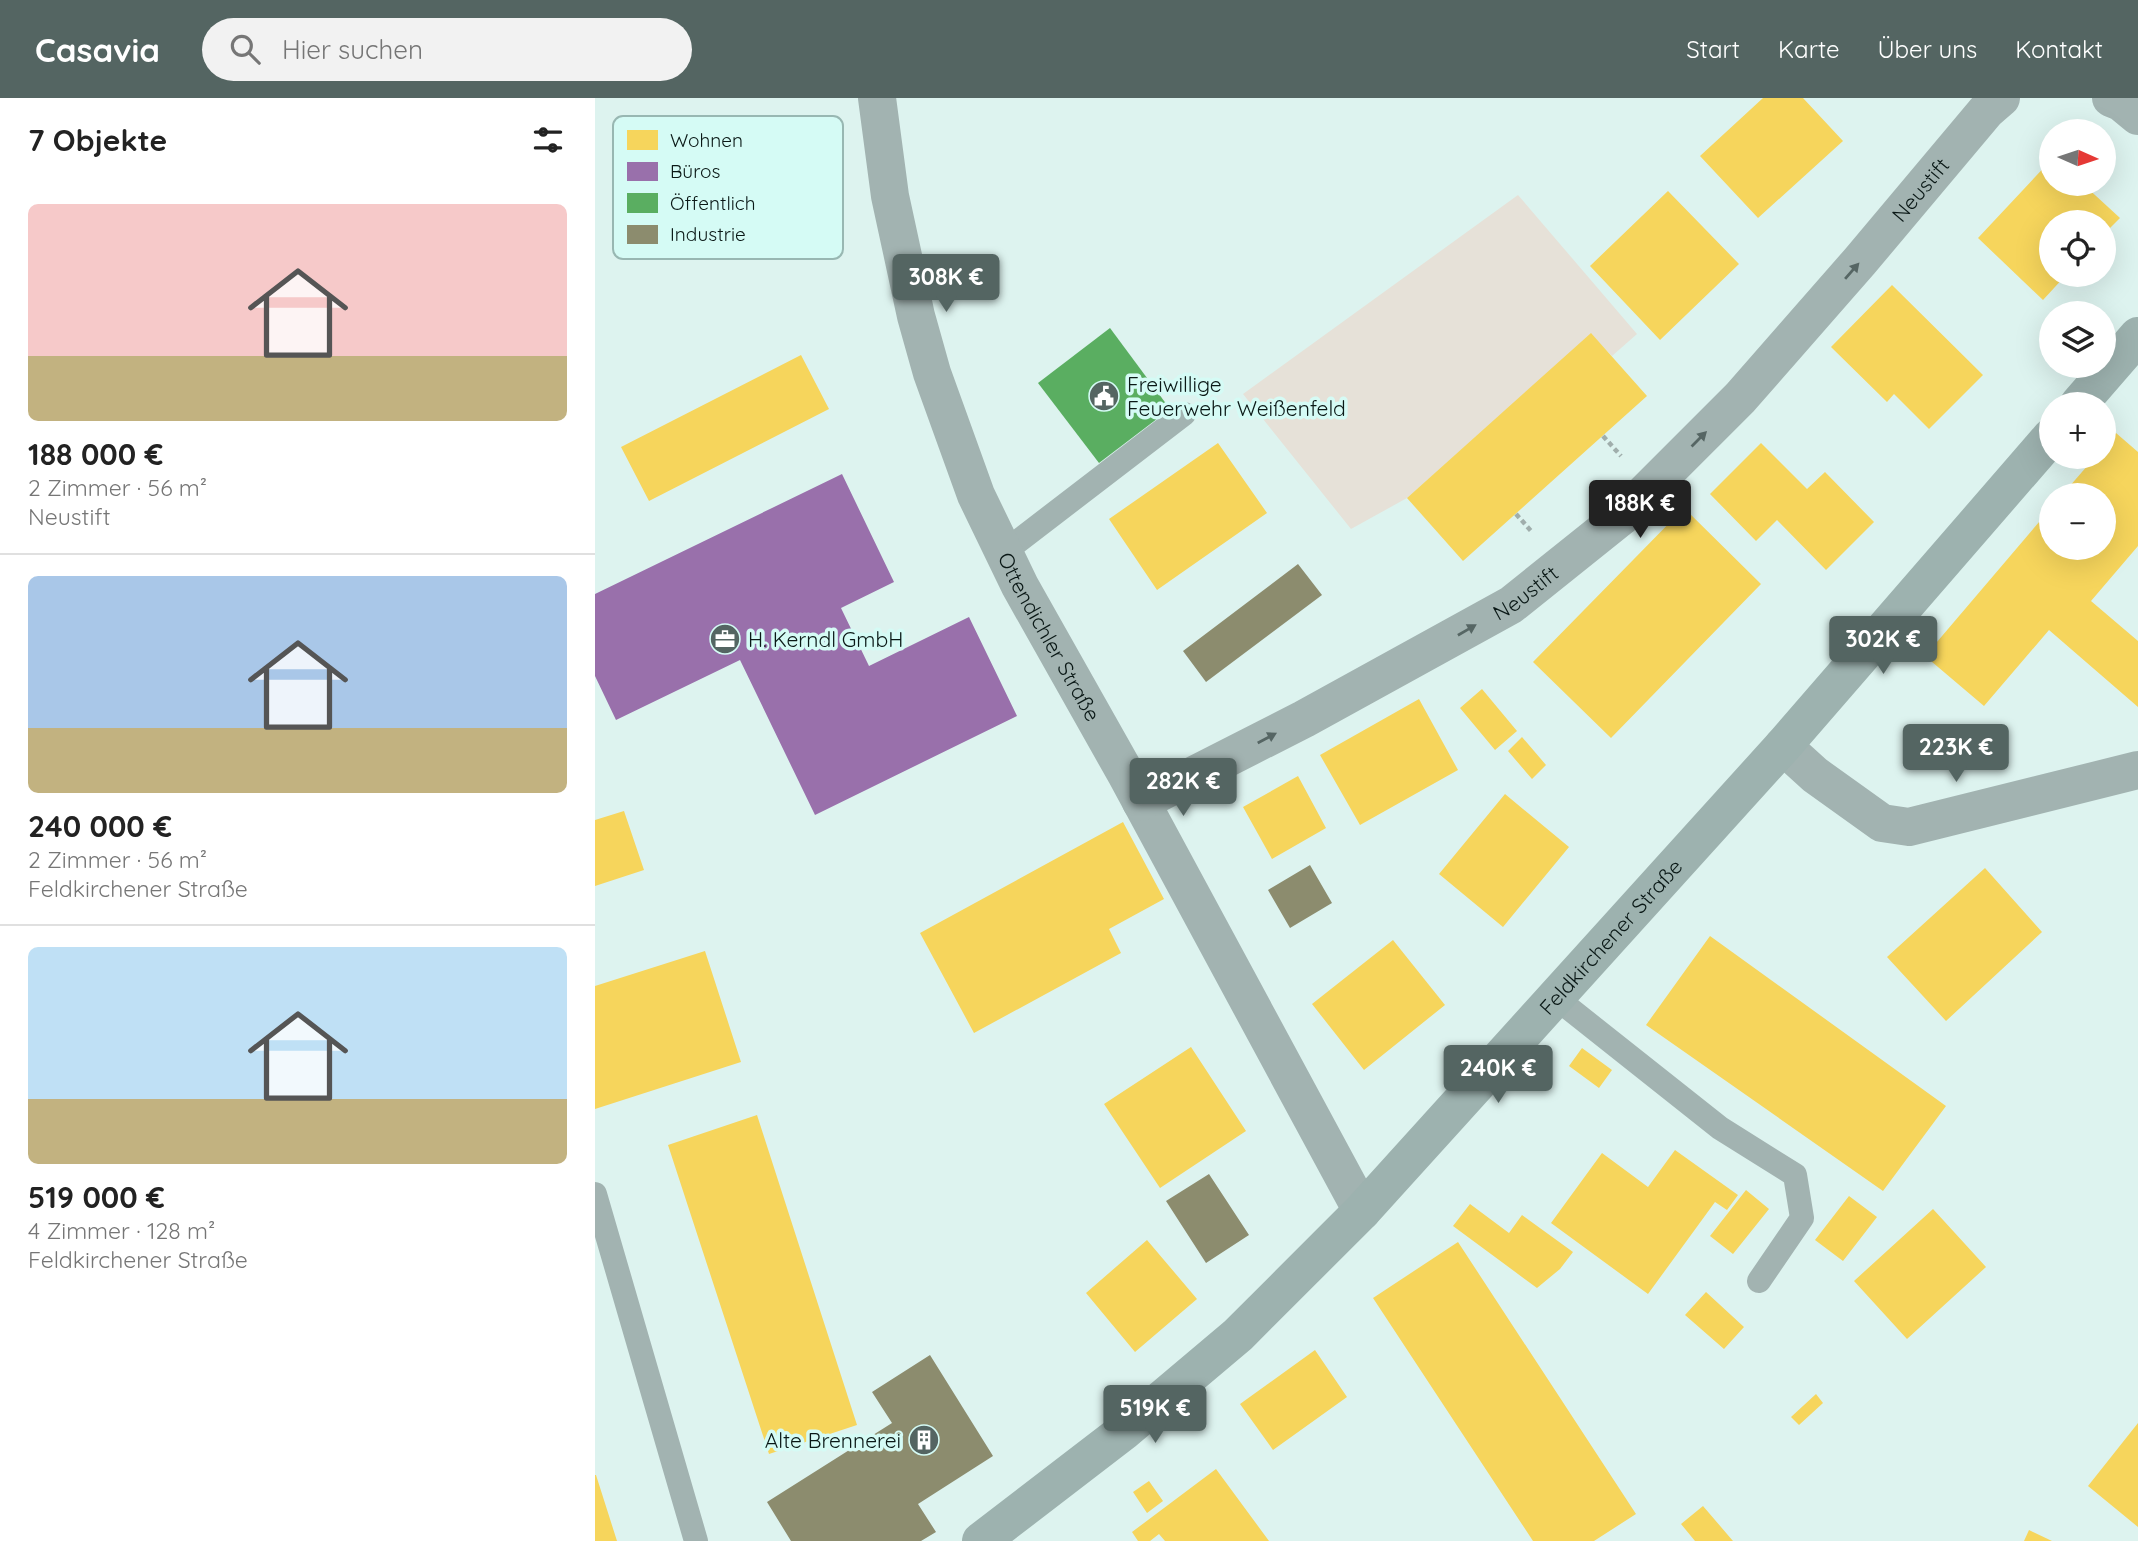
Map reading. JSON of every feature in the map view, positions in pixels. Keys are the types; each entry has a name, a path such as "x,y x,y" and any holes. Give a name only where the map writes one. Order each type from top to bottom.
{"street":[{"name":"Ottendichler Straße","path":"877,98 890,196 916,316 957,446 976,495 1020,586 1141,802 1362,1211"},
{"name":"Neustift","path":"1141,802 1304,719 1511,605 1621,517 1740,398 1986,111 2001,98"},
{"path":"2111,98 2121,102 2138,116"},
{"path":"2089,392 2138,336"},
{"name":"Feldkirchener Straße","path":"981,1541 1087,1461 1238,1335 1362,1211 1783,746 2039,451"},
{"path":"1783,746 1815,775 1882,823 1909,827 2138,770"}],"lane":[{"path":"1004,552 1184,414"},
{"path":"1556,998 1720,1128 1795,1175 1803,1219 1759,1281"},
{"path":"595,1194 696,1541"}],"shaded area":[{"path":"1518,195 1637,334 1612,356 1591,334 1407,498 1351,529 1243,394"}],"building: Wohnen":[{"path":"1763,98 1803,98 1843,141 1758,218 1700,156"},
{"path":"2039,173 2039,196 2096,196 2111,210 2039,210 2039,287 2055,287 2043,300 1978,238"},
{"path":"1668,191 1739,264 1660,340 1590,266"},
{"path":"1892,285 1983,375 1929,429 1894,394 1887,402 1831,347"},
{"path":"1591,333 1647,396 1463,561 1407,498"},
{"path":"801,355 829,409 649,501 621,447"},
{"path":"2116,433 2138,452 2138,546 2091,601 2138,641 2138,707 2049,630 1984,706 1925,656 2039,522 2039,560 2116,560 2116,483 2072,483 2085,469 2116,469"},
{"path":"1218,443 1267,513 1157,590 1109,519"},
{"path":"1761,443 1807,489 1825,472 1874,522 1826,570 1777,520 1756,541 1710,494"},
{"path":"1684,508 1761,584 1611,738 1533,662"},
{"path":"1482,689 1517,731 1495,750 1460,708"},
{"path":"1419,699 1458,770 1360,825 1320,755"},
{"path":"1522,737 1546,765 1532,779 1508,751"},
{"path":"1298,776 1326,828 1272,859 1243,807"},
{"path":"1505,794 1569,847 1503,927 1439,874"},
{"path":"624,811 644,870 595,886 595,820"},
{"path":"1123,822 1164,899 1109,929 1121,953 974,1033 920,933"},
{"path":"1985,868 2042,932 1946,1021 1887,957"},
{"path":"1710,936 1946,1106 1883,1191 1646,1025"},
{"path":"1393,940 1445,1005 1364,1070 1312,1004"},
{"path":"705,951 741,1062 595,1109 595,986"},
{"path":"1191,1047 1246,1131 1160,1188 1104,1104"},
{"path":"1582,1048 1612,1070 1599,1088 1569,1066"},
{"path":"757,1115 857,1425 769,1454 668,1145"},
{"path":"1675,1150 1738,1195 1727,1210 1715,1202 1648,1294 1551,1223 1602,1153 1648,1187"},
{"path":"1746,1190 1769,1209 1733,1254 1710,1236"},
{"path":"1849,1196 1877,1217 1843,1261 1815,1240"},
{"path":"1470,1204 1509,1233 1522,1215 1573,1252 1560,1269 1537,1288 1453,1226"},
{"path":"1933,1209 1986,1267 1907,1339 1854,1281"},
{"path":"1147,1240 1197,1299 1135,1352 1086,1293"},
{"path":"1458,1242 1636,1514 1594,1541 1533,1541 1373,1298"},
{"path":"1706,1292 1744,1327 1724,1349 1685,1315"},
{"path":"1315,1350 1347,1397 1273,1450 1240,1404"},
{"path":"1816,1394 1823,1403 1799,1425 1791,1417"},
{"path":"2138,1423 2138,1527 2088,1486"},
{"path":"1216,1469 1269,1541 1165,1541 1159,1534 1150,1541 1138,1541 1132,1532"},
{"path":"596,1475 617,1541 595,1541"},
{"path":"1149,1481 1163,1501 1147,1513 1133,1492"},
{"path":"1703,1506 1733,1541 1695,1541 1681,1524"},
{"path":"2029,1530 2052,1541 2024,1541"}],"building: Büros":[{"name":"H. Kerndl GmbH","path":"842,474 894,582 841,608 869,666 969,617 1017,716 815,815 740,660 616,720 595,676 595,594"}],"building: Öffentlich":[{"name":"Freiwillige Feuerwehr Weißenfeld","path":"1110,328 1170,409 1099,463 1038,383"}],"building: Industrie":[{"path":"1298,564 1322,595 1206,682 1183,651"},
{"path":"1310,865 1332,903 1290,928 1268,890"},
{"path":"1209,1174 1249,1235 1206,1263 1166,1201"},
{"name":"Alte Brennerei","path":"930,1355 993,1456 918,1504 936,1532 921,1541 791,1541 767,1502 892,1423 872,1392"}],"place":[{"name":"Freiwillige Feuerwehr Weißenfeld","path":"1104,396"},
{"name":"H. Kerndl GmbH","path":"725,639"},
{"name":"Alte Brennerei","path":"924,1440"}]}
